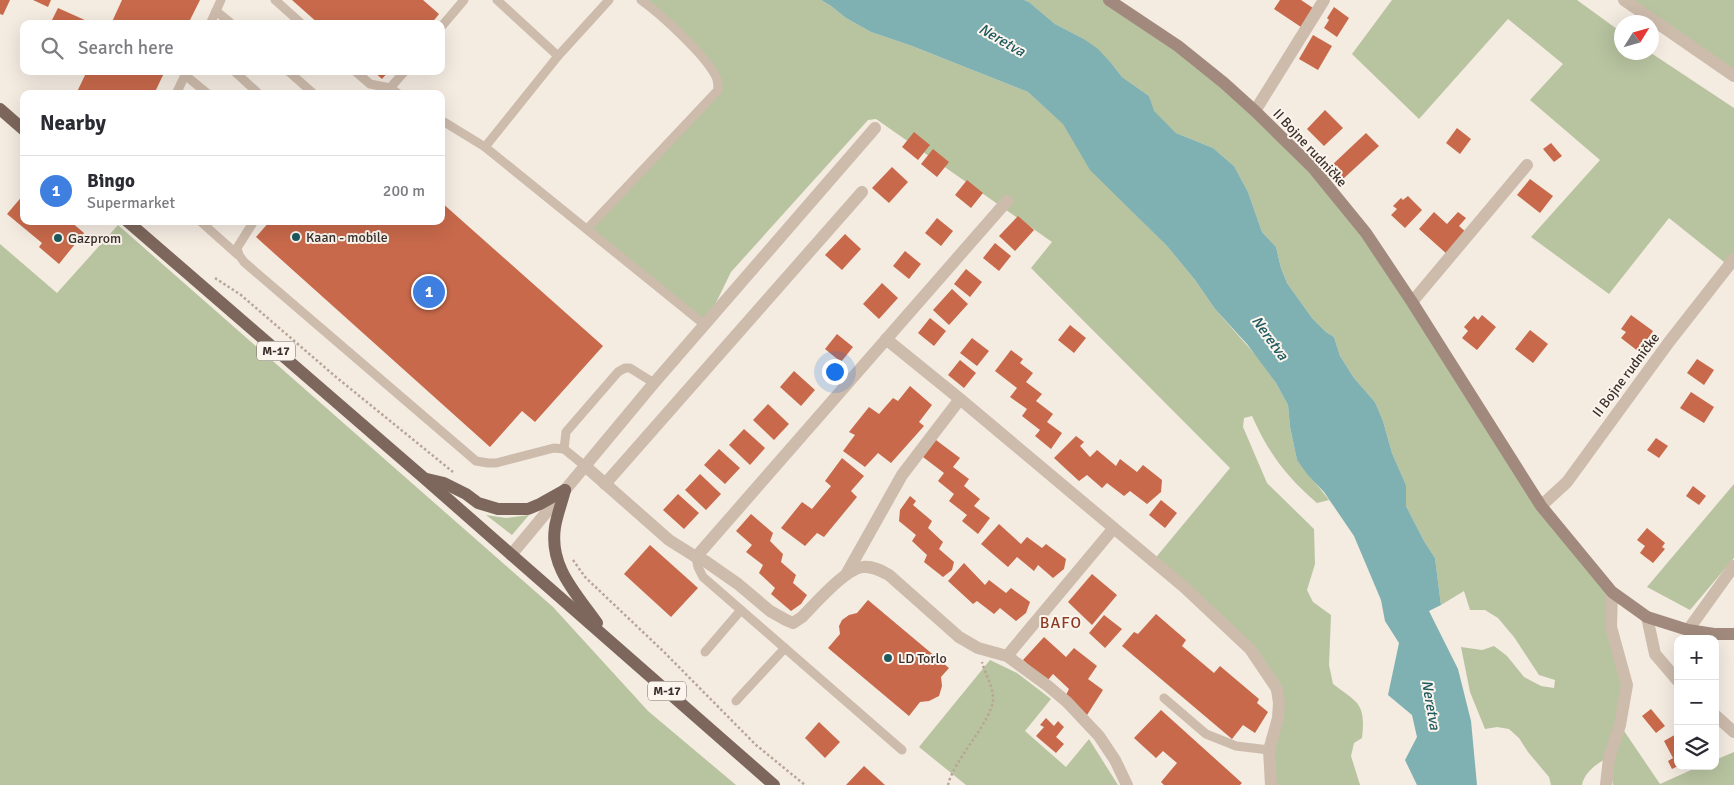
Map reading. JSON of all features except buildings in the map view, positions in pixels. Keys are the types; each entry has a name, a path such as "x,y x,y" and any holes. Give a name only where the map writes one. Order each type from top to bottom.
{"main road":[{"path":"0,109 20,126"},
{"name":"M-17","path":"132,225 512,554 774,785"},
{"path":"424,478 444,483 466,494 478,503 498,509 528,509 565,490"},
{"path":"565,490 555,526 556,556 560,570 606,638"}],"street":[{"name":"II Bojne rudničke","path":"1109,0 1178,46 1255,112 1313,168 1366,233 1541,506 1612,592 1647,616 1688,630 1714,634 1734,634"},
{"name":"II Bojne rudničke","path":"1255,112 1324,0"},
{"path":"1624,0 1734,76"},
{"path":"512,554 654,383 875,128"},
{"path":"1412,302 1527,165"},
{"path":"605,484 862,192"},
{"path":"696,557 1007,201"},
{"name":"II Bojne rudničke","path":"1541,506 1566,482 1669,342 1734,259"},
{"path":"886,339 1191,594 1250,649 1266,670 1277,689 1279,703 1278,718 1269,750 1271,785"},
{"path":"847,573 902,475 960,399"},
{"path":"585,466 669,540 705,561 738,584 770,611 793,623 802,617 847,573 858,567 875,568 889,575 959,637 978,648 1006,656 1048,686 1099,736 1115,760 1127,785"},
{"path":"1006,656 1113,529"},
{"path":"1688,630 1734,566"},
{"path":"1606,785 1609,758 1620,724 1627,685 1611,628 1612,592"},
{"path":"1647,616 1656,654 1677,680"},
{"path":"1719,719 1734,732"}],"lane":[{"path":"212,20 221,0"},
{"path":"275,0 298,20"},
{"path":"445,22 464,0"},
{"path":"497,0 558,56"},
{"path":"485,147 558,56 609,0"},
{"path":"587,229 718,90 716,76 708,64 641,0"},
{"path":"216,11 227,20"},
{"path":"178,90 185,75"},
{"path":"188,75 204,90"},
{"path":"238,75 255,90"},
{"path":"293,75 309,90"},
{"path":"360,75 370,84 393,90"},
{"path":"390,88 401,75"},
{"path":"445,122 485,147 705,325"},
{"path":"204,225 476,461 488,464 496,463 554,448 564,449 585,466"},
{"path":"238,255 237,248 251,225"},
{"path":"564,449 566,432 618,372 625,368 630,368 654,383"},
{"path":"696,557 698,568 703,577 902,750"},
{"path":"705,652 741,610"},
{"path":"736,701 785,648"},
{"path":"1164,698 1206,734 1236,746 1269,750"}],"path":[{"path":"210,275 241,296 336,377 454,472"},
{"path":"570,553 572,560 585,577 664,652 756,746 805,785"},
{"path":"948,785 956,765 989,712 993,701 992,688 983,667 978,648"}],"green space":[{"path":"641,0 821,0 846,18 871,32 912,46 1028,92 1064,124 1075,142 1128,207 1167,246 1195,280 1215,309 1259,359 1276,383 1288,405 1290,427 1297,460 1329,500 1317,503 1287,474 1265,442 1252,416 1244,418 1243,427 1267,483 1314,529 1315,564 1307,590 1313,602 1331,615 1329,665 1333,684 1354,700 1363,717 1362,738 1354,743 1351,756 1360,785 1271,785 1278,718 1266,670 1153,561 1230,468 1031,268 1052,242 876,119 868,120 731,272 705,325 587,229 718,90 716,76"},
{"path":"1024,0 1109,0 1255,111 1366,233 1487,422 1612,592 1622,666 1620,725 1660,784 1691,770 1719,770 1719,758 1734,752 1734,785 1613,785 1608,758 1592,768 1582,785 1551,785 1549,777 1519,738 1509,729 1497,727 1485,729 1470,692 1461,647 1482,650 1494,646 1507,656 1524,677 1541,686 1554,688 1555,680 1539,675 1514,637 1498,618 1485,610 1470,610 1464,591 1441,605 1435,558 1406,506 1406,485 1392,453 1383,421 1375,402 1354,378 1340,356 1334,337 1312,318 1287,283 1276,247 1262,232 1248,192 1234,166 1213,148 1176,133 1153,111 1149,96 1122,77 1112,64 1084,39 1055,24"},
{"path":"1392,0 1577,0 1614,27 1614,60 1659,60 1659,58 1734,108 1734,259 1729,266 1669,218 1609,294 1531,237 1600,160 1530,100 1563,64 1508,19 1419,119 1352,54"},
{"path":"1630,0 1734,0 1734,71 1659,20 1659,15 1652,15"},
{"path":"118,225 553,607 648,711 736,785 0,785 0,244 57,293"},
{"path":"1734,484 1734,558 1690,610 1647,587"},
{"path":"486,515 506,518 529,515 512,535"},
{"path":"990,660 1017,673 1051,699 1025,731 1066,767 1089,739 1118,785 966,785 919,747"}],"water":[{"name":"Neretva","path":"821,0 1024,0 1029,2 1055,24 1084,39 1098,49 1122,77 1149,96 1154,111 1176,133 1213,148 1234,166 1248,192 1262,232 1276,247 1287,283 1312,318 1334,337 1340,356 1354,378 1375,402 1383,421 1392,453 1406,485 1406,506 1435,558 1441,605 1429,611 1458,669 1471,721 1477,785 1417,785 1405,760 1417,737 1412,715 1388,695 1399,643 1385,621 1381,600 1354,536 1324,492 1297,460 1290,427 1288,405 1276,383 1247,344 1215,309 1195,280 1167,246 1090,170 1063,124 1028,92 912,46 871,32 846,18"}],"place":[{"name":"Kaan - mobile","path":"296,237"},
{"name":"Gazprom","path":"58,238"},
{"name":"Bingo","path":"429,292"},
{"name":"LD Torlo","path":"888,658"}],"district":[{"name":"BAFO","path":"1061,623"}]}
